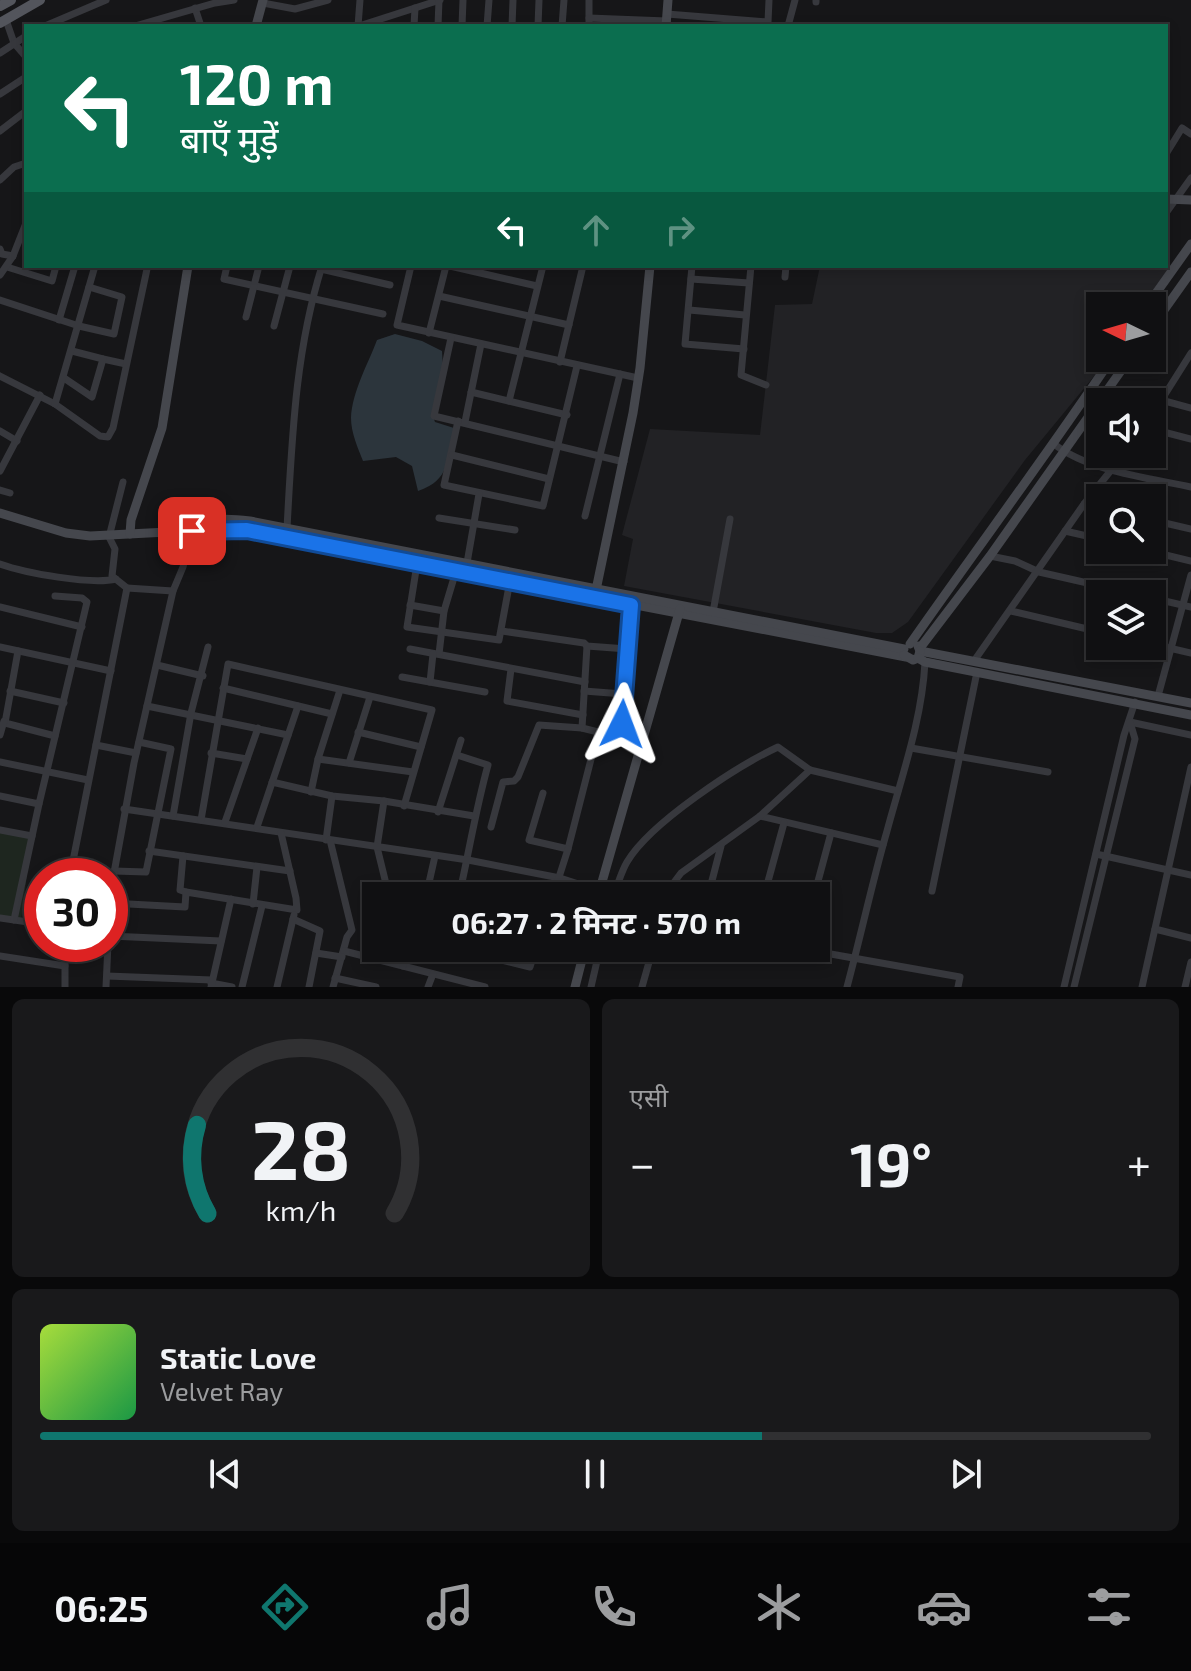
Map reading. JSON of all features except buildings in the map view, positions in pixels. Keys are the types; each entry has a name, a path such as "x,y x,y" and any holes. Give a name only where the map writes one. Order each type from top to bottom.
{"main road":[{"path":"0,6 11,0"},
{"path":"3,22 40,0"}],"street":[{"path":"50,24 106,0"},
{"path":"143,24 234,0"},
{"path":"257,24 263,2 295,9 328,0"},
{"path":"359,24 360,0"},
{"path":"366,24 439,0 438,24"},
{"path":"462,24 463,0"},
{"path":"487,24 489,0"},
{"path":"512,24 513,0"},
{"path":"538,24 539,0"},
{"path":"562,24 564,0"},
{"path":"589,0 589,22 642,24 667,20 768,22 769,0"},
{"path":"667,20 668,0"},
{"path":"789,24 795,0"},
{"path":"195,8 200,24"},
{"path":"414,24 415,8"},
{"path":"390,24 391,17"},
{"path":"3,22 24,55"},
{"path":"0,53 24,37"},
{"path":"0,94 24,78"},
{"path":"0,131 24,116"},
{"path":"1168,151 1182,128 1191,134"},
{"path":"0,180 14,167 24,164"},
{"path":"1171,199 1191,178"},
{"path":"1171,199 1191,200"},
{"path":"0,275 13,256 24,228"},
{"path":"1158,292 1189,251"},
{"path":"1,252 13,256"},
{"path":"7,267 52,281 55,268"},
{"path":"59,320 74,268"},
{"path":"55,404 94,268"},
{"path":"0,376 40,395 100,436 108,437 113,428 148,268"},
{"path":"130,534 131,520 162,428 188,268"},
{"path":"227,268 224,279 383,314"},
{"path":"246,317 259,268"},
{"path":"274,326 289,268"},
{"path":"287,528 295,391 304,334 321,268"},
{"path":"325,268 390,285"},
{"path":"411,268 397,325 638,378"},
{"path":"429,333 447,268"},
{"path":"457,268 537,286"},
{"path":"500,277 502,268"},
{"path":"509,401 542,268"},
{"path":"560,362 583,268"},
{"path":"596,592 624,462 638,378 650,268"},
{"path":"692,268 685,344 744,349"},
{"path":"751,268 741,375 766,385"},
{"path":"785,277 786,268"},
{"path":"1166,307 1191,272"},
{"path":"691,279 749,283"},
{"path":"89,287 141,301"},
{"path":"439,296 569,325"},
{"path":"0,300 114,334 122,297"},
{"path":"689,310 745,315"},
{"path":"451,338 434,416 624,462"},
{"path":"481,344 471,392 444,485 479,494 543,506 577,366"},
{"path":"72,351 126,364"},
{"path":"1166,392 1189,358"},
{"path":"64,378 92,397 103,359"},
{"path":"847,987 911,748 924,682 915,653 1014,494 1054,444 1103,372"},
{"path":"915,653 990,556 1120,372"},
{"path":"585,516 620,374"},
{"path":"471,392 567,415"},
{"path":"0,471 40,395"},
{"path":"1166,401 1191,408"},
{"path":"0,431 17,441"},
{"path":"1166,433 1191,439"},
{"path":"1054,444 1065,453 1113,470 1191,487"},
{"path":"452,455 549,479"},
{"path":"932,891 976,667 1065,531 1105,475 1113,470"},
{"path":"123,482 109,537 115,549 112,576 127,588 173,591"},
{"path":"0,490 10,493"},
{"path":"467,563 479,494"},
{"path":"0,513 66,533 109,537 238,524 287,528 467,563 680,610 915,653"},
{"path":"439,518 515,530"},
{"path":"713,612 730,519"},
{"path":"1166,523 1191,529"},
{"path":"238,524 417,564 510,581 596,592 631,605 713,612 915,653 1191,715"},
{"path":"116,858 136,753 190,531"},
{"path":"1065,531 1086,536"},
{"path":"1166,555 1191,561"},
{"path":"990,556 1086,583"},
{"path":"0,564 53,576 99,581 116,579"},
{"path":"417,564 407,627 496,641 502,631 510,581"},
{"path":"430,682 444,611 456,571"},
{"path":"1158,696 1187,606 1191,575"},
{"path":"73,858 127,588"},
{"path":"14,920 86,600 55,596"},
{"path":"1166,601 1187,606"},
{"path":"410,605 444,611"},
{"path":"622,724 631,605"},
{"path":"0,607 82,627"},
{"path":"602,882 680,610"},
{"path":"1011,611 1086,629"},
{"path":"502,631 584,643 587,646 627,649"},
{"path":"582,728 587,646"},
{"path":"0,647 111,671"},
{"path":"173,816 191,713 208,647"},
{"path":"1166,648 1191,653"},
{"path":"410,649 623,694"},
{"path":"0,735 18,651"},
{"path":"201,820 228,664 432,710 404,806"},
{"path":"157,665 203,676"},
{"path":"976,667 1191,703"},
{"path":"511,669 507,701 583,715"},
{"path":"402,677 485,692"},
{"path":"223,688 332,714"},
{"path":"311,792 340,690"},
{"path":"10,691 64,703"},
{"path":"1064,987 1137,692"},
{"path":"349,763 370,697"},
{"path":"147,706 288,735"},
{"path":"257,827 298,706"},
{"path":"4,721 7,725 55,736"},
{"path":"1130,722 1191,735"},
{"path":"1074,987 1135,739 1130,722"},
{"path":"491,827 503,782 514,781 518,777 539,725 598,732 578,819 558,882"},
{"path":"225,822 258,728"},
{"path":"358,732 421,747"},
{"path":"438,812 461,740"},
{"path":"128,871 146,872 171,749 139,742"},
{"path":"96,745 136,753"},
{"path":"619,882 628,861 651,834 702,794 778,747 810,770 898,791"},
{"path":"911,748 1048,772"},
{"path":"211,753 247,759"},
{"path":"457,755 488,765 474,816 463,882"},
{"path":"318,759 413,772"},
{"path":"0,762 88,780"},
{"path":"1142,987 1191,767"},
{"path":"674,882 681,873 760,816 810,770"},
{"path":"272,782 332,796 474,816"},
{"path":"543,793 529,840 568,849"},
{"path":"0,796 39,804"},
{"path":"332,796 328,840 352,930 334,983 376,987"},
{"path":"384,801 377,847 386,882"},
{"path":"124,809 468,860 570,882"},
{"path":"1181,811 1191,813"},
{"path":"760,816 883,845"},
{"path":"768,882 784,823"},
{"path":"0,830 32,836"},
{"path":"277,987 297,910 281,833"},
{"path":"818,882 831,833"},
{"path":"712,882 721,846"},
{"path":"149,851 290,871"},
{"path":"1096,854 1191,875"},
{"path":"183,856 180,890 297,910"},
{"path":"429,882 435,856"},
{"path":"253,904 257,867"},
{"path":"128,904 185,907 186,892"},
{"path":"211,983 231,899"},
{"path":"242,987 262,906"},
{"path":"0,918 24,921"},
{"path":"293,919 320,931 309,987"},
{"path":"1155,929 1191,938"},
{"path":"128,937 221,941"},
{"path":"316,953 343,954 403,966 485,987"},
{"path":"830,953 960,977 958,987"},
{"path":"0,956 65,966"},
{"path":"65,962 65,987"},
{"path":"106,987 107,962"},
{"path":"403,966 404,962"},
{"path":"512,962 530,967 532,962"},
{"path":"582,987 584,962"},
{"path":"582,987 594,962"},
{"path":"642,987 649,962"},
{"path":"1185,987 1191,962"},
{"path":"428,987 433,974"},
{"path":"107,976 143,976 232,987"},
{"path":"143,976 143,987"}],"shaded area":[{"path":"820,268 1169,268 1154,292 1086,292 1086,372 1097,372 1025,460 908,622 892,633 876,633 624,586 633,539 622,535 650,429 760,435 775,305 812,304"},
{"path":"395,334 422,341 442,351 443,369 432,414 435,422 454,428 442,474 437,481 418,491 412,466 396,457 363,461 351,424 354,398 377,340"},
{"path":"0,830 32,836 29,858 24,858 21,921 0,918"}],"route":[{"path":"192,531 247,530 631,605 622,724"}]}
